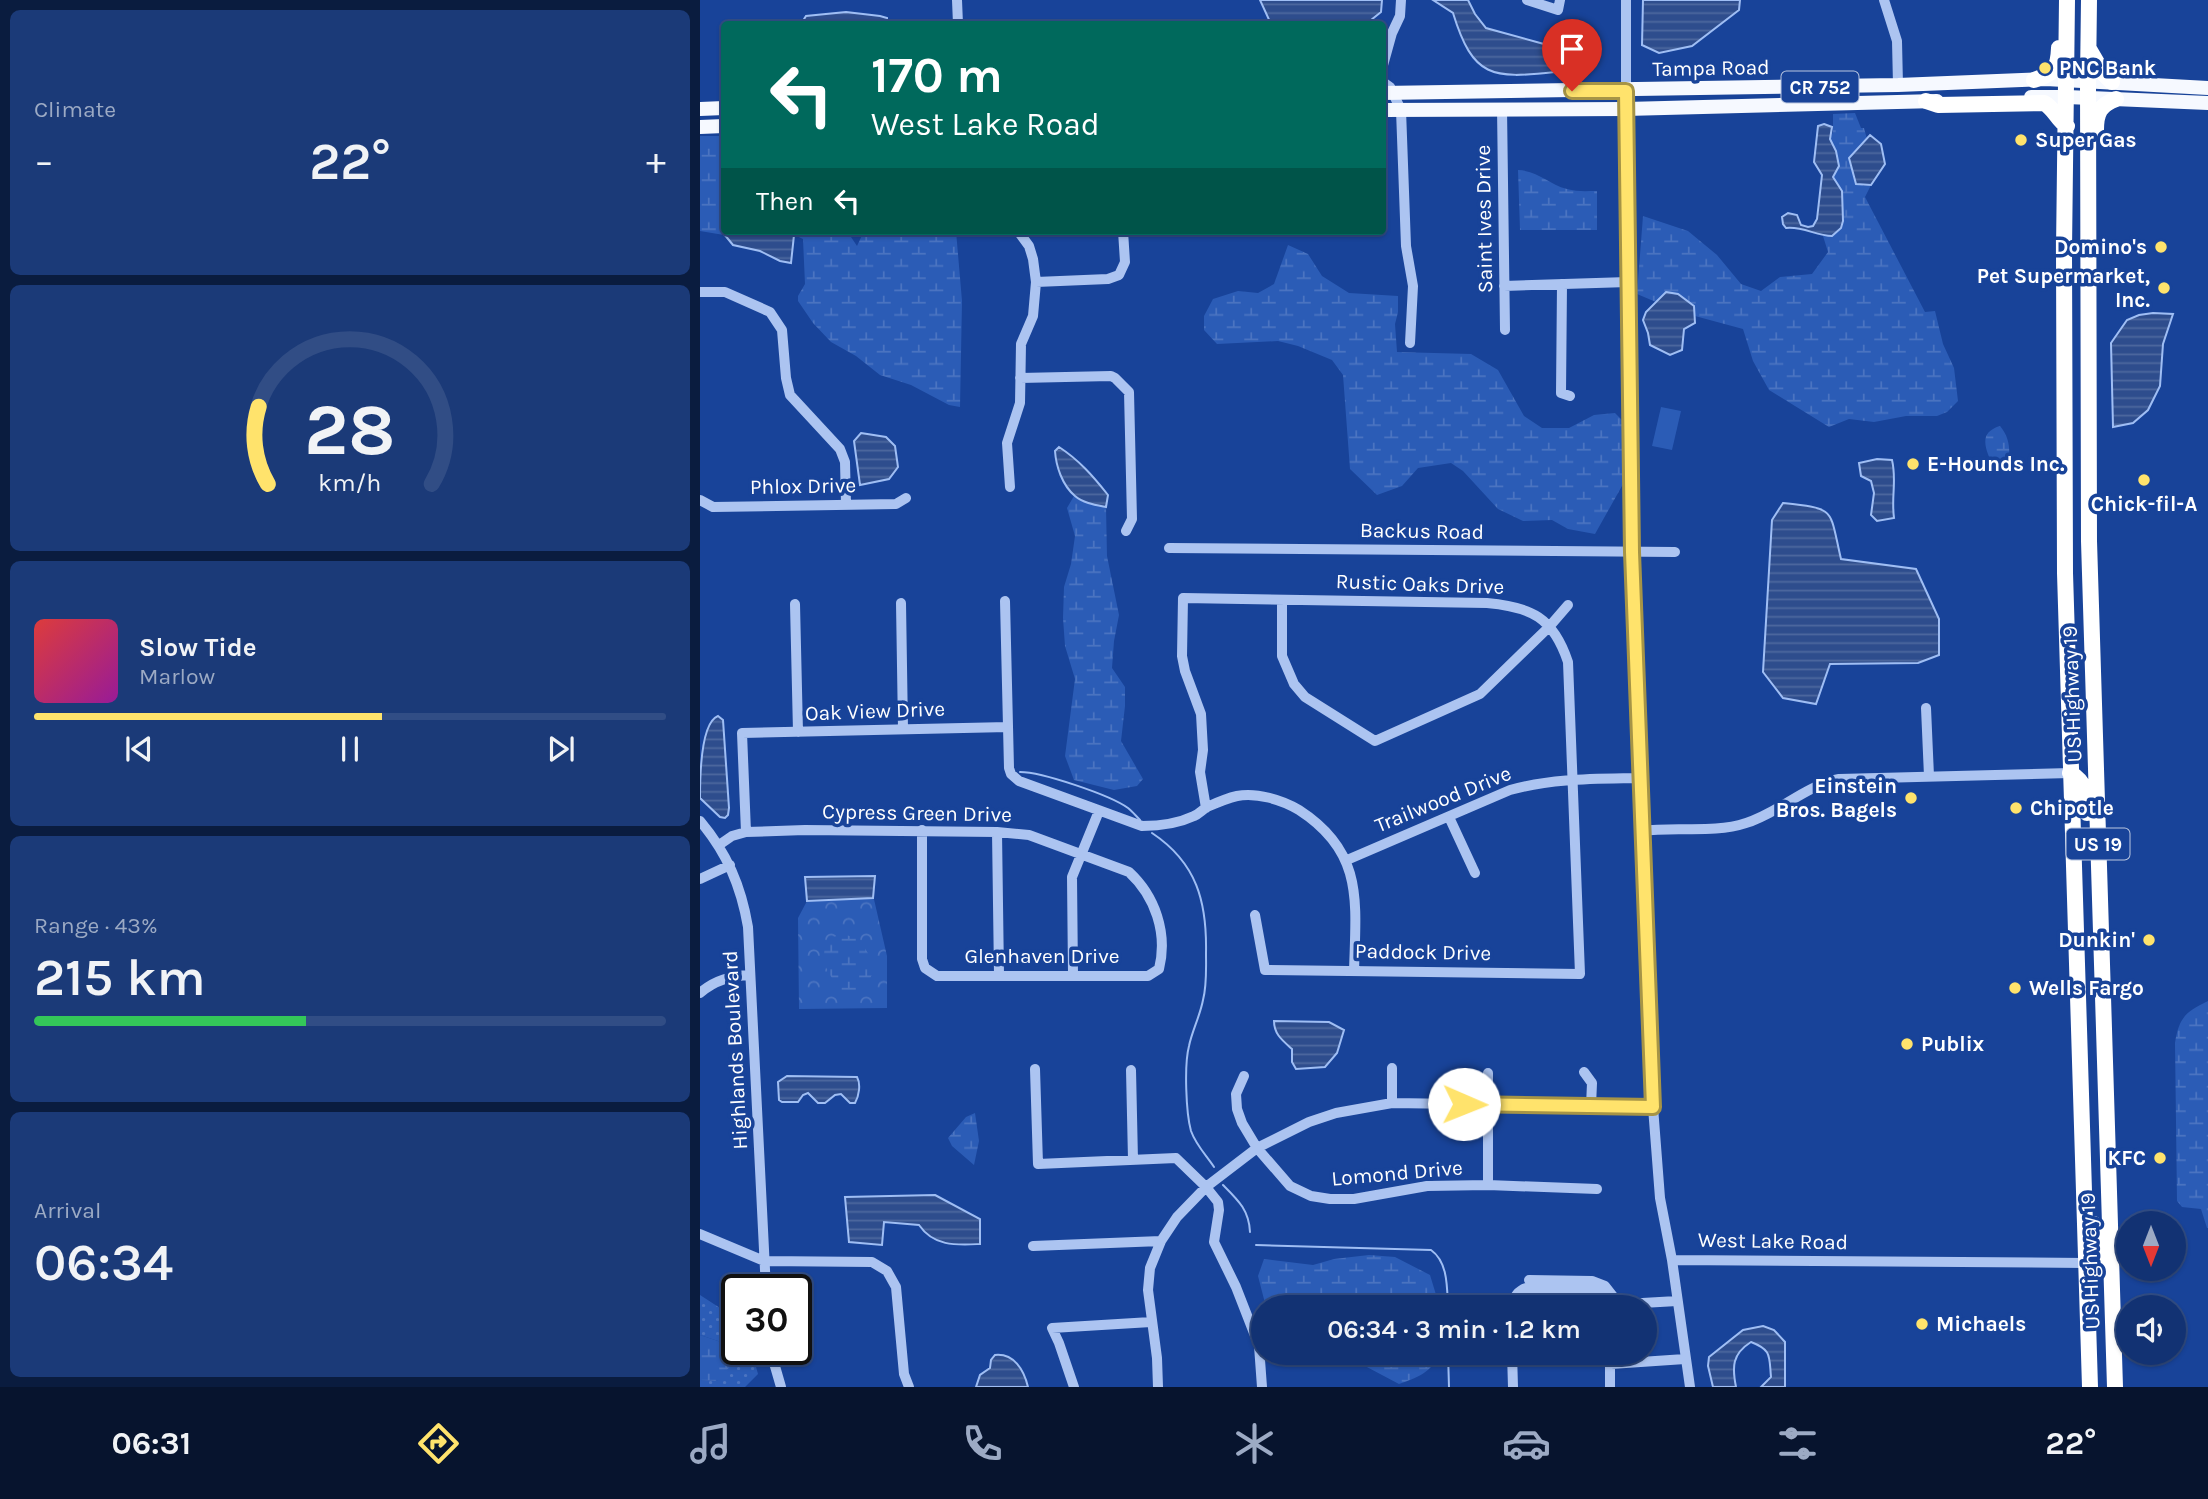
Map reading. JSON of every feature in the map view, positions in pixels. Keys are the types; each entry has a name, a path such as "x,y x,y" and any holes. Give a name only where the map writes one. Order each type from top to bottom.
{"highway":[{"path":"2034,79 2054,71 2058,64 2059,0"},
{"name":"US Highway 19","path":"2067,0 2064,250 2065,573 2090,1387"},
{"name":"US Highway 19","path":"2089,0 2089,541 2115,1387"},
{"path":"2089,48 2103,73 2112,82"},
{"path":"2090,212 2096,184 2097,114 2107,103 2116,99"},
{"path":"1926,101 1938,105 2043,103 2050,106 2067,126"},
{"path":"2070,695 2078,701 2082,744 2095,761"},
{"path":"2070,773 2083,783 2087,798 2089,862 2100,912"},
{"path":"2081,1100 2092,1139 2094,1235 2099,1254 2112,1262"}],"main road":[{"name":"Tampa Road","path":"1387,88 1626,91 2034,79 2208,88"},
{"path":"1823,105 1850,97 1883,96 1895,91 1898,85"},
{"name":"Tampa Road","path":"1386,110 1626,109 2067,97 2208,103"},
{"path":"700,109 721,108"},
{"path":"700,127 721,127"}],"street":[{"path":"957,0 958,21"},
{"path":"1386,55 1392,33 1401,16 1401,0"},
{"path":"1527,0 1558,10 1560,0"},
{"name":"West Lake Road","path":"1626,0 1632,552 1642,831 1653,1107 1660,1198 1672,1260 2086,1263"},
{"path":"1884,0 1897,41 1898,85"},
{"path":"1387,88 1401,110 1406,246 1413,286 1409,343"},
{"name":"Saint Ives Drive","path":"1502,108 1505,330"},
{"path":"1010,487 1006,450 1020,403 1021,344 1033,316 1036,282 1029,246 1020,235"},
{"path":"1036,282 1108,279 1119,275 1125,262 1123,235"},
{"path":"1504,286 1628,282"},
{"path":"1562,284 1561,393 1570,396"},
{"path":"700,292 725,292 770,312 775,317 782,330 790,395 840,449 845,462 846,504"},
{"path":"1020,378 1111,376 1129,392 1132,519 1126,531"},
{"name":"Phlox Drive","path":"700,500 713,507 896,504 906,498"},
{"name":"Backus Road","path":"1169,548 1675,552"},
{"name":"Rustic Oaks Drive","path":"1206,808 1200,772 1203,750 1202,714 1182,656 1183,598 1487,603 1513,605 1534,614 1561,641 1568,662 1580,974"},
{"path":"1282,600 1282,656 1294,684 1306,698 1375,741 1480,694 1568,605"},
{"path":"1005,601 1011,775 1018,781 1142,826 1162,826 1195,816 1206,808 1238,795 1259,796 1290,804 1327,831 1347,860 1356,904 1354,971"},
{"path":"901,603 903,729"},
{"path":"795,604 798,732"},
{"path":"1926,708 1929,776"},
{"name":"Oak View Drive","path":"746,832 742,733 1008,727"},
{"path":"1642,831 1743,824 1761,817 1819,784 1839,779 2070,773"},
{"name":"Trailwood Drive","path":"1347,860 1510,790 1543,782 1574,779 1641,778"},
{"path":"1073,975 1072,877 1099,811"},
{"path":"1449,817 1475,873"},
{"name":"Highlands Boulevard","path":"700,821 719,845 730,865 745,909 765,1274"},
{"name":"Cypress Green Drive","path":"719,845 732,836 746,832 805,830 922,830 1029,835 1129,872 1140,882 1157,913 1161,928 1162,959 1159,969"},
{"name":"Glenhaven Drive","path":"922,830 922,959 925,968 937,976 1148,976 1159,969"},
{"path":"997,832 999,975"},
{"path":"700,879 730,865"},
{"name":"Paddock Drive","path":"1255,915 1265,970 1580,974"},
{"path":"700,993 719,981 750,975"},
{"path":"1392,1068 1392,1103"},
{"path":"1035,1069 1038,1164 1176,1158 1216,1198 1219,1206 1215,1246 1236,1287 1259,1346 1262,1387"},
{"path":"1131,1070 1133,1160"},
{"path":"1584,1072 1592,1083 1591,1105"},
{"path":"1488,1073 1488,1185"},
{"name":"Lomond Drive","path":"1244,1076 1236,1094 1242,1123 1257,1148 1294,1189 1311,1196 1354,1199 1427,1186 1597,1189"},
{"path":"1158,1387 1148,1290 1150,1268 1161,1241 1177,1217 1206,1187 1257,1148 1309,1122 1336,1113 1392,1103 1653,1107"},
{"path":"700,1234 764,1261 865,1262 878,1265 887,1271 896,1287 904,1374 909,1387"},
{"path":"1033,1246 1161,1241"},
{"path":"1672,1260 1690,1387"},
{"path":"1529,1280 1592,1280 1605,1286 1616,1300 1625,1304 1677,1301"},
{"path":"1516,1295 1526,1288 1594,1289 1601,1295"},
{"path":"1074,1387 1052,1328 1152,1322"},
{"path":"1657,1359 1685,1359"},
{"path":"775,1365 781,1387"},
{"path":"1512,1365 1513,1387"},
{"path":"1610,1365 1610,1387"}],"green space":[{"path":"1855,113 1867,139 1861,146 1853,170 1863,186 1871,185 1865,197 1925,312 1935,311 1943,344 1954,368 1958,401 1947,412 1937,416 1906,416 1874,422 1849,419 1829,427 1769,390 1753,361 1743,329 1695,316 1694,306 1666,292 1656,302 1637,294 1643,216 1688,231 1717,255 1741,284 1761,291 1780,277 1812,274 1828,252 1823,236 1832,236 1838,231 1836,183 1833,177 1837,158 1830,139 1833,132 1833,114"},
{"path":"700,136 721,136 721,234 700,231"},
{"path":"1518,170 1532,173 1567,189 1597,191 1597,230 1520,230"},
{"path":"794,235 850,235 857,246 862,235 956,235 962,301 960,407 949,405 911,385 880,375 856,356 831,342 813,323 798,301 805,284 803,239"},
{"path":"1288,245 1308,254 1322,276 1349,293 1398,296 1395,324 1397,352 1471,354 1498,370 1524,416 1542,428 1569,428 1594,415 1615,413 1627,425 1627,477 1595,534 1568,529 1552,520 1523,521 1498,509 1463,471 1451,463 1418,468 1402,486 1377,495 1350,469 1343,375 1332,360 1278,341 1217,344 1204,330 1204,316 1213,299 1238,291 1258,293 1274,284"},
{"path":"1661,407 1681,411 1672,450 1652,446"},
{"path":"2000,426 2009,446 2008,468 1994,468 1986,450 1988,433"},
{"path":"1074,496 1087,503 1106,507 1107,556 1119,615 1112,668 1125,687 1121,741 1143,779 1137,786 1114,790 1074,780 1065,756 1075,679 1065,646 1063,618 1064,587 1075,536 1067,508"},
{"path":"873,895 887,956 887,1008 799,1009 798,918 807,901 873,898"},
{"path":"843,934 859,939 876,966 865,989 840,993 822,960 827,939"},
{"path":"2208,1001 2207,1228 2201,1209 2182,1207 2177,1201 2175,1043 2184,1017"},
{"path":"975,1113 979,1141 974,1165 952,1146 948,1138 966,1117"},
{"path":"1369,1255 1395,1257 1430,1275 1436,1295 1263,1295 1258,1276 1264,1259 1313,1265 1334,1259"},
{"path":"700,1295 721,1309 721,1342 700,1335"},
{"path":"700,1335 721,1342 721,1365 731,1365 717,1381 700,1380"},
{"path":"723,1365 755,1365 758,1374 745,1387 700,1387 700,1380 717,1381"},
{"path":"1363,1365 1433,1365 1417,1377 1399,1384"}],"shaded area":[{"path":"1260,0 1382,0 1381,12 1370,21 1270,21"},
{"path":"1433,0 1468,0 1486,28 1551,46 1563,56 1555,72 1515,75 1488,70 1477,62 1469,51 1453,13"},
{"path":"1643,0 1740,0 1739,10 1692,46 1659,53 1642,45"},
{"path":"846,12 880,16 887,18 887,21 803,21 806,16"},
{"path":"1824,124 1832,127 1830,139 1839,166 1833,177 1842,191 1843,221 1841,228 1832,236 1786,228 1782,217 1788,213 1797,215 1801,225 1808,227 1813,226 1817,219 1822,175 1814,162 1818,126"},
{"path":"1870,135 1881,144 1885,164 1871,185 1856,184 1849,158"},
{"path":"725,235 794,235 791,263 780,261 760,251 733,245"},
{"path":"1666,292 1678,294 1694,306 1695,323 1684,329 1682,350 1670,355 1650,345 1643,320 1646,312"},
{"path":"2153,313 2173,314 2163,344 2160,386 2148,410 2133,423 2113,427 2111,343 2127,320"},
{"path":"861,433 886,437 895,446 898,467 889,479 860,485 854,441"},
{"path":"1059,447 1073,457 1108,495 1106,507 1082,500 1070,492 1060,475 1057,463 1055,451"},
{"path":"1877,459 1892,460 1894,518 1877,521 1871,515 1874,493 1871,481 1861,476 1859,463"},
{"path":"1783,503 1813,507 1828,514 1832,520 1841,559 1916,569 1939,619 1939,655 1918,663 1830,664 1816,704 1783,698 1763,672 1772,520"},
{"path":"718,716 723,720 729,808 725,818 720,817 700,798 704,740 712,721"},
{"path":"875,876 873,898 807,901 805,877"},
{"path":"1274,1021 1329,1022 1344,1030 1337,1053 1325,1067 1296,1069 1292,1062 1292,1049 1277,1033"},
{"path":"787,1076 857,1077 858,1097 855,1103 850,1103 841,1094 825,1103 818,1103 808,1093 798,1102 782,1102 779,1100 778,1082"},
{"path":"935,1195 980,1219 980,1244 946,1243 932,1237 919,1225 884,1222 882,1245 849,1242 845,1197"},
{"path":"1763,1326 1774,1330 1785,1342 1785,1387 1761,1387 1771,1377 1769,1359 1763,1348 1751,1342 1740,1351 1735,1362 1736,1387 1713,1387 1708,1366 1709,1357 1743,1330"},
{"path":"995,1355 1013,1360 1024,1375 1028,1387 976,1387 980,1375 990,1368"}],"waterway":[{"path":"1020,772 1044,776 1092,791 1128,808 1140,820"},
{"path":"1152,833 1180,857 1189,871 1196,885 1204,917 1205,988 1189,1046 1186,1089 1191,1131 1214,1167"},
{"path":"1223,1185 1245,1211 1250,1232"},
{"path":"1256,1245 1431,1250 1444,1268 1448,1295"},
{"path":"1448,1365 1449,1387"}],"place":[{"name":"PNC Bank","path":"2045,68"},
{"name":"Super Gas","path":"2021,140"},
{"name":"Domino's","path":"2161,247"},
{"name":"Pet Supermarket, Inc.","path":"2164,288"},
{"name":"E-Hounds Inc.","path":"1913,464"},
{"name":"Chick-fil-A","path":"2144,480"},
{"name":"Einstein Bros. Bagels","path":"1911,798"},
{"name":"Chipotle","path":"2016,808"},
{"name":"Dunkin'","path":"2149,940"},
{"name":"Wells Fargo","path":"2015,988"},
{"name":"Publix","path":"1907,1044"},
{"name":"KFC","path":"2160,1158"},
{"name":"Michaels","path":"1922,1324"}],"route":[{"path":"1464,1104 1653,1107 1632,552 1626,91 1572,91"}]}
